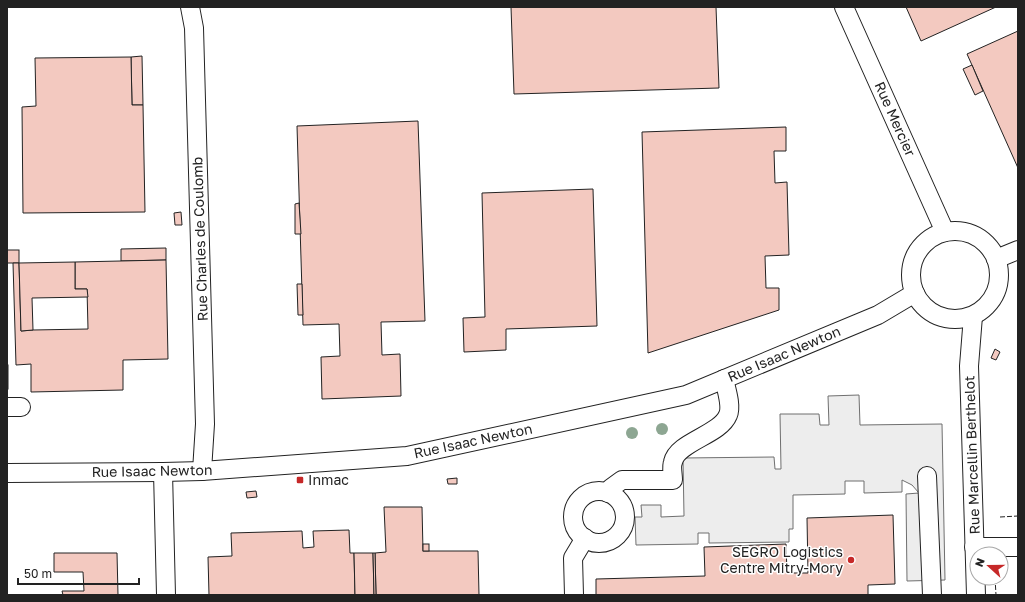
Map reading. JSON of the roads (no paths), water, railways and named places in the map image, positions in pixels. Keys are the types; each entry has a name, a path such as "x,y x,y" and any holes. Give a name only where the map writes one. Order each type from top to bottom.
{"street":[{"name":"Rue Charles de Coulomb","path":"190,7 194,28 205,424 202,471"},
{"name":"Rue Mercier","path":"844,7 945,232"},
{"path":"959,231 972,234 984,241 993,251 996,259 999,265 1000,280 995,295 986,307 974,316 960,319 946,318 933,313 922,304 915,293 911,278 913,262 920,249 931,238 945,232 959,231"},
{"path":"996,259 1018,250"},
{"name":"Rue Isaac Newton","path":"7,473 202,471 407,456 686,395 878,315 915,293"},
{"name":"Rue Marcellin Berthelot","path":"974,316 969,366 974,546"},
{"path":"608,493 611,488 622,480 673,480 672,462 676,454 718,427 728,415 730,405 724,379"},
{"path":"163,472 166,595"},
{"path":"927,476 932,595"},
{"path":"596,491 608,493 616,497 625,511 623,527 618,534 612,540 604,542 595,542 585,538 580,535 575,528 573,519 577,503 588,493 596,491"},
{"path":"574,595 573,558 585,538"}],"place":[{"name":"Inmac","path":"300,480"},
{"name":"SEGRO Logistics Centre Mitry-Mory","path":"851,560"}]}
